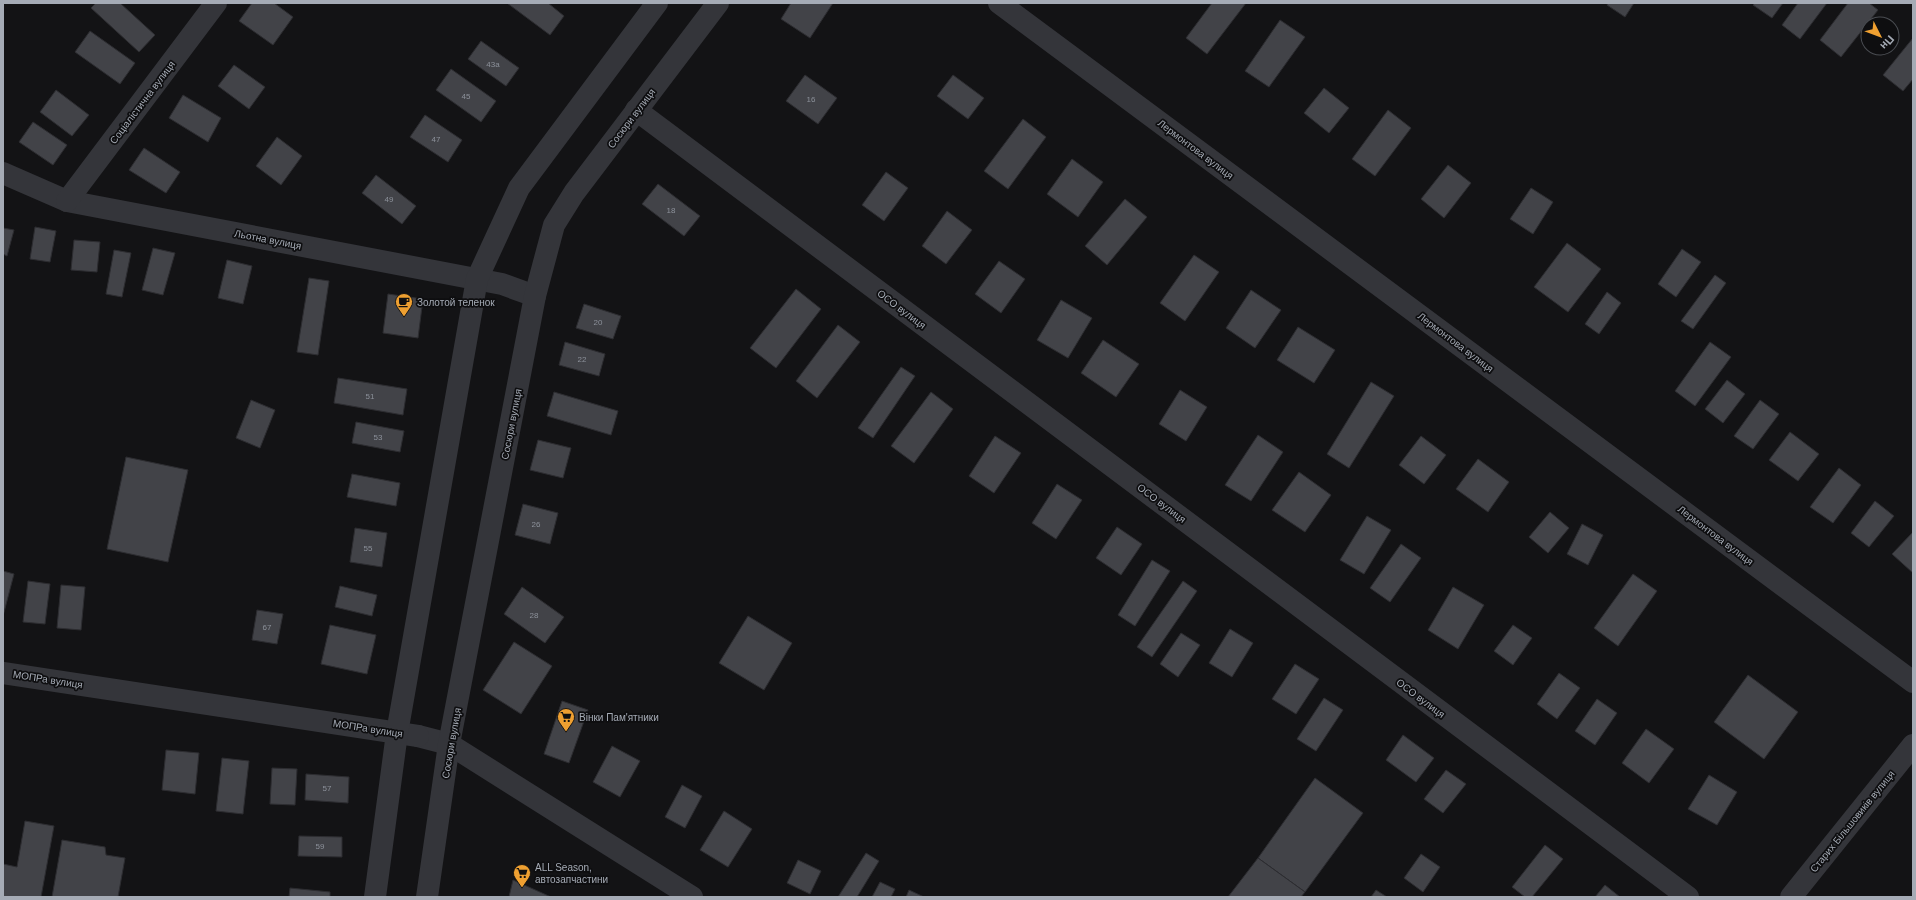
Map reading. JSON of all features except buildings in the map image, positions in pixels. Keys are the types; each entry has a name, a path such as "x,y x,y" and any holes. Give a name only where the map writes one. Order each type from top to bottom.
{"street":[{"name":"Соціалістична вулиця","path":"67,201 216,3"},
{"path":"375,897 407,734 477,279 519,188 657,3"},
{"name":"Сосюри вулиця","path":"427,897 449,744 535,296 554,225 574,193 718,3"},
{"name":"Лермонтова вулиця","path":"999,3 1913,682"},
{"name":"ОСО вулиця","path":"636,110 1688,897"},
{"name":"Льотна вулиця","path":"3,173 67,201 502,284 535,296"},
{"name":"МОПРа вулиця","path":"3,673 407,734 449,744 692,897"},
{"name":"Старих Більшовиків вулиця","path":"1791,897 1913,745"}],"place":[{"name":"Золотой теленок","path":"404,317"},
{"name":"Вінки Пам'ятники","path":"566,732"},
{"name":"ALL Season, автозапчастини","path":"522,888"}]}
